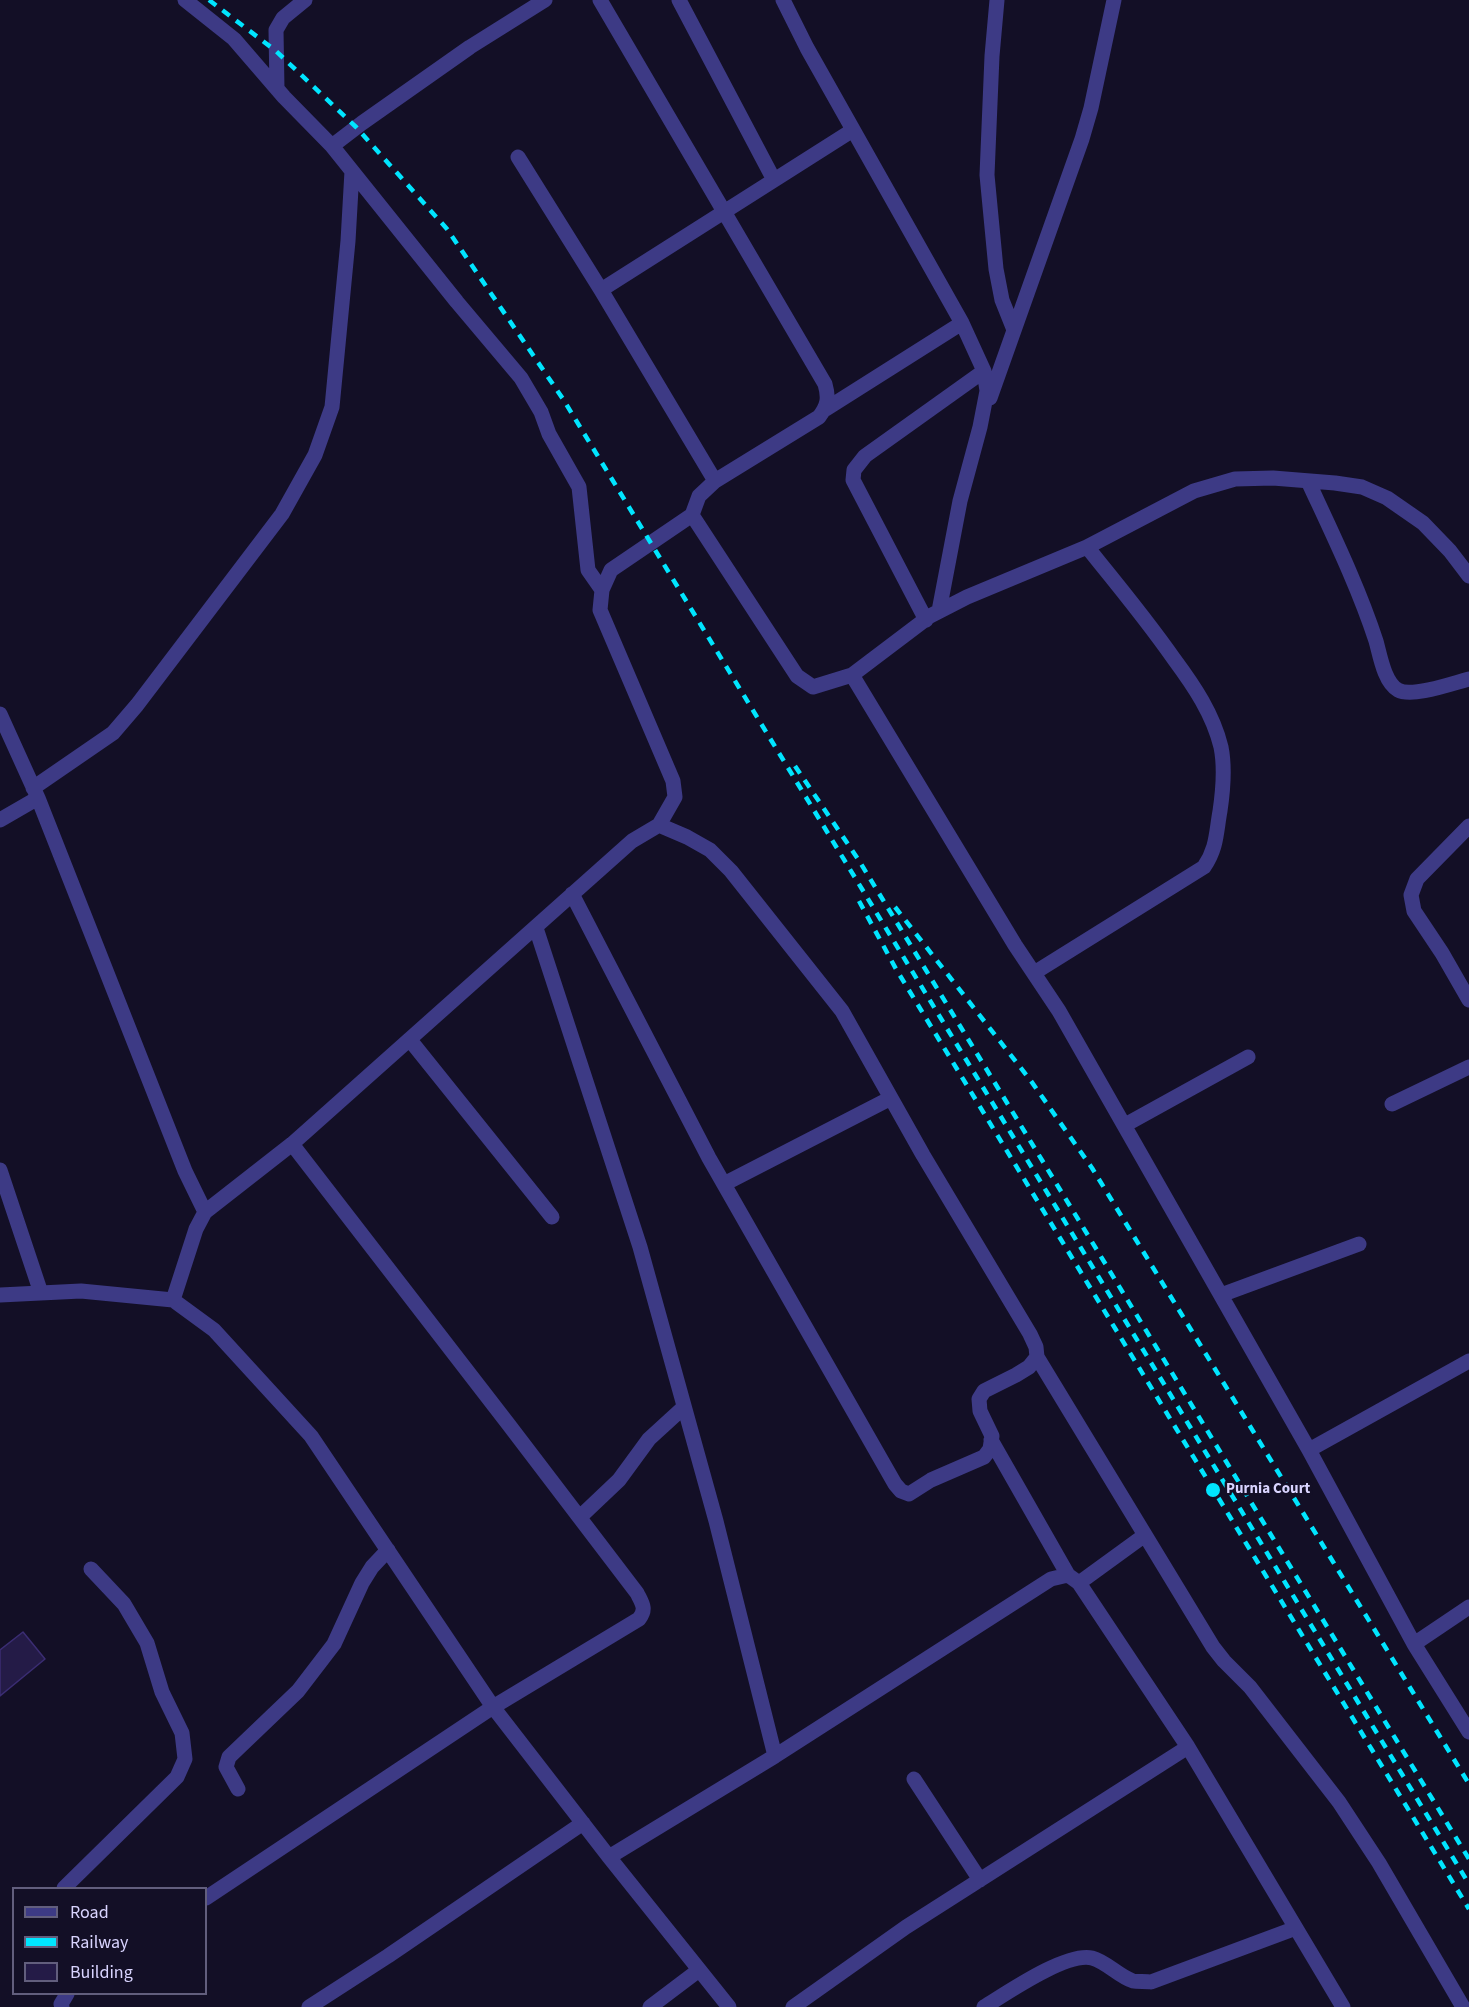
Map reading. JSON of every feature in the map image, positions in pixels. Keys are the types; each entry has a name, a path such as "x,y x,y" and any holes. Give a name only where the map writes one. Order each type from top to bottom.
{"street":[{"path":"185,0 234,39 277,89 332,146 521,378 579,487 588,570 602,590"},
{"path":"277,89 276,30 283,18 305,0"},
{"path":"332,146 470,47 545,0"},
{"path":"600,0 825,384 829,397 826,409"},
{"path":"679,0 774,180"},
{"path":"783,0 807,48 962,323 984,371 987,391 960,501 939,611"},
{"path":"997,0 987,175 996,269 1002,300 1014,330"},
{"path":"980,426 1092,108 1114,0"},
{"path":"601,290 853,130"},
{"path":"518,157 601,290 715,481"},
{"path":"0,820 113,733 137,705 282,514 315,455 332,406 346,263 352,171"},
{"path":"173,1300 196,1229 205,1212 292,1144 572,894 632,842 659,825 675,797 673,781 600,610 602,590 611,570 692,515 699,496 715,481 819,417 826,409 962,323"},
{"path":"926,620 853,480 854,470 865,456 984,371"},
{"path":"692,515 797,676 813,687 852,675 939,611 967,597 1087,547 1194,491 1234,479 1308,480 1362,488 1387,498 1423,523 1450,550 1469,576"},
{"path":"1308,480 1344,561 1371,626 1384,668 1394,687 1399,691 1409,692 1436,688 1469,679"},
{"path":"1034,973 1204,867 1213,853 1221,800 1223,761 1221,749 1217,732 1203,702 1150,624 1087,547"},
{"path":"852,675 1059,1011 1309,1450 1414,1644 1469,1732"},
{"path":"0,714 36,793 185,1172 205,1212"},
{"path":"659,825 710,850 731,871 842,1011 1030,1334 1038,1357 1213,1647 1224,1662 1250,1687 1339,1802 1463,2007"},
{"path":"1469,826 1417,879 1411,895 1414,911 1469,1000"},
{"path":"572,894 724,1184 901,1491 909,1494 931,1480 984,1457 990,1449 992,1436 980,1411 979,1399 984,1390 1016,1375 1029,1367 1038,1357"},
{"path":"536,928 640,1247 716,1521 775,1756"},
{"path":"410,1040 552,1217"},
{"path":"1125,1125 1248,1057"},
{"path":"1392,1104 1469,1067"},
{"path":"724,1184 891,1098"},
{"path":"207,1897 493,1707 639,1619 644,1613 644,1606 637,1593 580,1517 292,1144"},
{"path":"0,1170 42,1293"},
{"path":"1221,1295 1359,1244"},
{"path":"0,1294 81,1291 173,1300 214,1330 311,1436 493,1707 729,2007"},
{"path":"1309,1450 1469,1361"},
{"path":"580,1517 619,1480 649,1438 684,1407"},
{"path":"991,1440 1073,1579 1188,1748 1343,2007"},
{"path":"609,1857 775,1756 1051,1579 1073,1579 1145,1535"},
{"path":"238,1789 226,1767 229,1757 298,1691 334,1644 362,1584 372,1567 388,1550"},
{"path":"65,1887 177,1777 185,1759 182,1734 162,1692 147,1643 124,1604 91,1569"},
{"path":"1414,1644 1469,1607"},
{"path":"793,2007 906,1927 1188,1748"},
{"path":"914,1779 980,1880"},
{"path":"309,2007 583,1823"},
{"path":"984,2007 1017,1986 1065,1961 1084,1957 1094,1959 1133,1981 1151,1982 1296,1928"},
{"path":"650,2007 699,1970"}],"building":[{"path":"23,1632 45,1659 0,1696 0,1650"}],"railway":[{"path":"209,0 276,51 356,127 447,229 563,399 1469,1884"},
{"path":"795,766 858,859 1469,1859"},
{"path":"859,901 896,969 1469,1909"},
{"path":"895,907 1031,1081 1092,1168 1469,1784"}],"place":[{"name":"Purnia Court","path":"1213,1490"}]}
